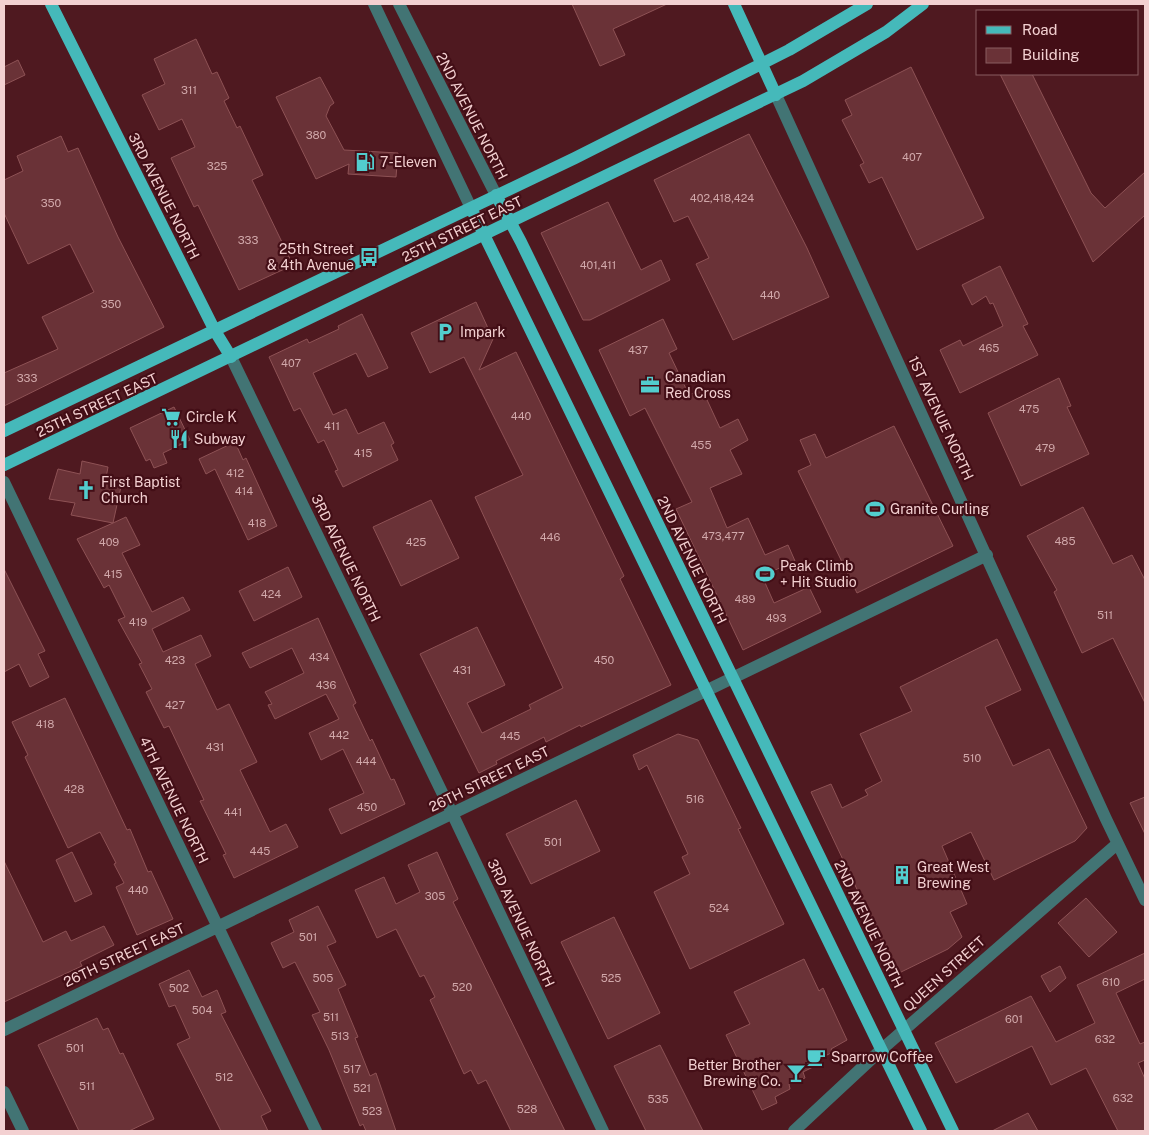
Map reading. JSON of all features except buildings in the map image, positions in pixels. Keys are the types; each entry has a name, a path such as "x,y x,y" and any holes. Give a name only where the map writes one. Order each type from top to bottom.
{"main road":[{"name":"3RD AVENUE NORTH","path":"51,4 215,331 231,357"},
{"name":"1ST AVENUE NORTH","path":"734,4 776,94"},
{"name":"25TH STREET EAST","path":"4,431 496,196 762,64 843,20 867,4"},
{"name":"25TH STREET EAST","path":"4,465 776,94 834,64 886,32 923,4"},
{"name":"2ND AVENUE NORTH","path":"496,196 511,222 953,1131"},
{"path":"471,208 921,1131"}],"street":[{"path":"374,4 471,208"},
{"name":"2ND AVENUE NORTH","path":"399,4 496,196"},
{"name":"1ST AVENUE NORTH","path":"776,94 1117,844 1145,900"},
{"name":"3RD AVENUE NORTH","path":"231,357 452,813 603,1131"},
{"name":"4TH AVENUE NORTH","path":"4,482 316,1131"},
{"name":"26TH STREET EAST","path":"4,1030 987,555"},
{"name":"QUEEN STREET","path":"794,1131 881,1050 1117,844"},
{"path":"4,1092 22,1131"}],"place":[{"name":"7-Eleven","path":"365,162"},
{"name":"25th Street & 4th Avenue","path":"369,257"},
{"name":"Impark","path":"445,332"},
{"name":"Canadian Red Cross","path":"650,385"},
{"name":"Circle K","path":"171,417"},
{"name":"Subway","path":"179,439"},
{"name":"First Baptist Church","path":"86,490"},
{"name":"Granite Curling","path":"875,509"},
{"name":"Peak Climb + Hit Studio","path":"765,574"},
{"name":"Great West Brewing","path":"902,875"},
{"name":"Sparrow Coffee","path":"816,1057"},
{"name":"Better Brother Brewing Co.","path":"796,1073"}]}
